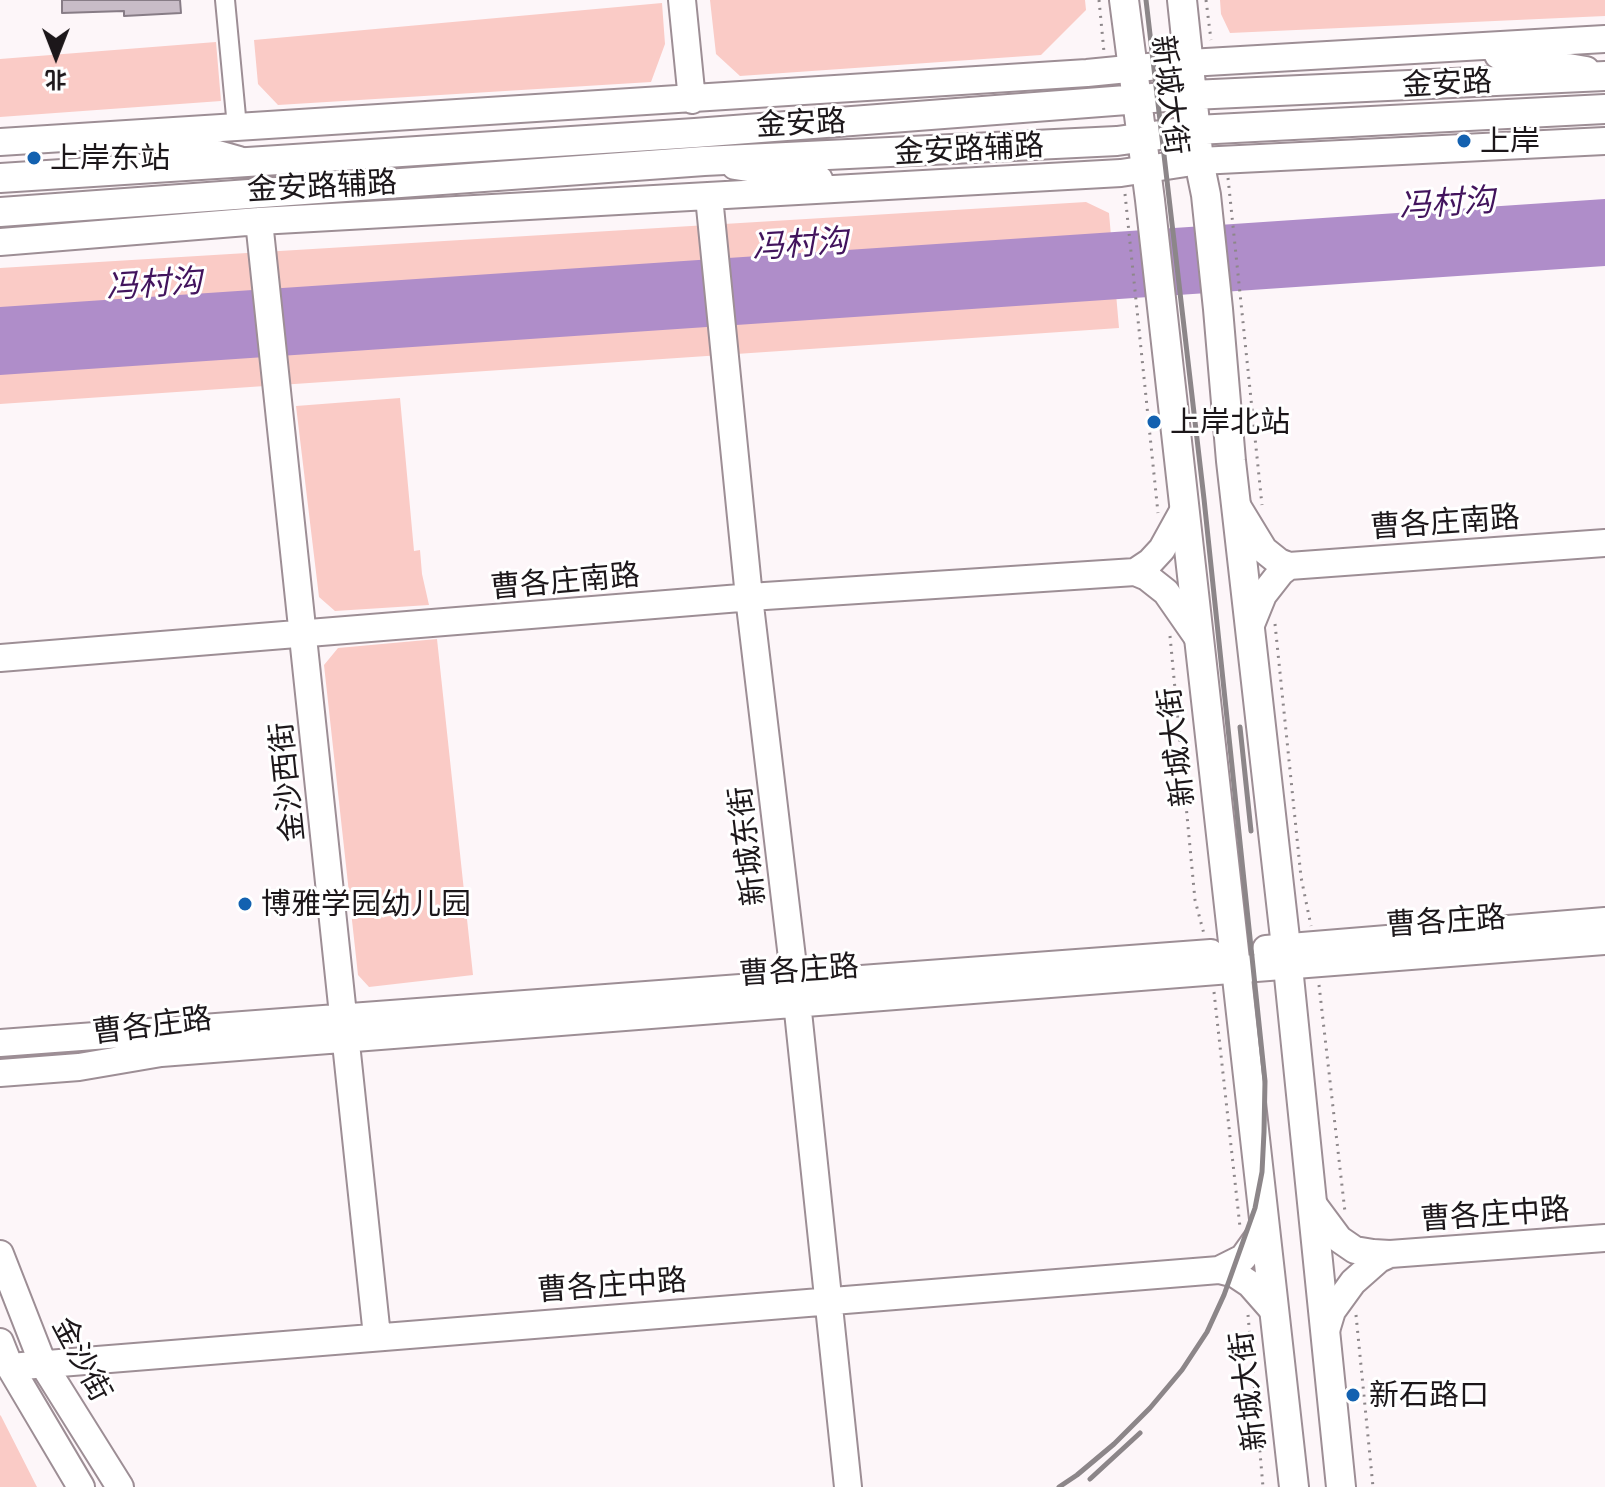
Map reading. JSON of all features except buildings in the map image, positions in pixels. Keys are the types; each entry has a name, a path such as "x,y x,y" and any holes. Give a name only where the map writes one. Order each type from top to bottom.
{"main road":[{"name":"新城大街","path":"1124,0 1144,170 1138,200 1149,313 1183,511 1198,638 1222,961 1263,1230 1260,1311 1294,1487"},
{"name":"新城大街","path":"1182,0 1199,161 1218,194 1249,505 1250,627 1301,955 1313,1204 1341,1487"},
{"name":"金安路","path":"0,178 1192,95 1605,74"},
{"name":"金安路","path":"0,212 704,161 1141,138 1196,130 1605,109"}],"street":[{"path":"225,0 237,127"},
{"path":"682,0 692,100"},
{"name":"金安路辅路","path":"0,142 692,100 1189,63 1605,39"},
{"path":"1447,47 1605,74"},
{"path":"143,133 246,162"},
{"name":"金安路辅路","path":"0,242 259,221 1121,173 1199,161 1605,141"},
{"path":"704,161 868,187"},
{"name":"新城东街","path":"709,197 749,597 796,992 848,1487"},
{"name":"金沙西街","path":"259,221 377,1336"},
{"path":"1249,505 1264,550 1289,566 1271,585 1250,627"},
{"path":"1135,572 1162,549 1183,511"},
{"name":"曹各庄南路","path":"1289,566 1605,543"},
{"path":"1135,572 1166,592 1198,638"},
{"name":"曹各庄南路","path":"0,658 749,597 1135,572"},
{"name":"曹各庄路","path":"1301,955 1605,921"},
{"name":"曹各庄路","path":"0,1043 346,1028 1301,955 1605,941"},
{"name":"曹各庄路","path":"0,1073 79,1067 346,1028"},
{"name":"曹各庄中路","path":"1313,1204 1339,1239 1355,1250 1390,1254 1605,1238"},
{"name":"曹各庄中路","path":"10,1367 1219,1270 1243,1258 1263,1230"},
{"name":"金沙街","path":"0,1254 43,1364 120,1487"},
{"name":"曹各庄中路","path":"1325,1334 1332,1311 1353,1282 1379,1259 1390,1254"},
{"path":"1219,1270 1235,1274 1250,1284 1260,1311"},
{"path":"0,1342 10,1367 81,1487"}],"path":[{"path":"1218,194 1249,505"},
{"path":"1138,200 1149,313 1162,549"},
{"path":"1271,585 1301,877 1301,955 1345,1214"},
{"name":"新城大街","path":"1166,592 1195,900 1222,961 1243,1258"},
{"name":"新城大街","path":"1260,1311 1263,1487"},
{"path":"1356,1313 1373,1487"}],"shaded area":[{"path":"710,0 1085,0 1086,10 1041,55 740,76 716,54"},
{"path":"1220,0 1605,0 1605,16 1230,33 1221,14"},
{"path":"662,3 665,44 651,82 278,105 258,84 254,40"},
{"path":"216,42 221,101 0,117 0,59"},
{"path":"1605,199 1605,266 0,375 0,307"},
{"path":"1086,202 1109,213 1119,328 0,404 0,268"},
{"path":"400,398 414,551 420,550 429,605 335,611 319,597 296,406"},
{"path":"437,639 473,975 369,987 358,975 324,665 338,648"},
{"path":"1,1416 37,1487 0,1487"}],"railway":[{"path":"1059,1487 1114,1444 1150,1408 1182,1370 1207,1332 1224,1295 1255,1208 1262,1172 1265,1081 1204,499 1146,0"},
{"path":"1240,727 1251,831"},
{"path":"1090,1479 1140,1433"}],"place":[{"name":"上岸","path":"1464,141"},
{"name":"上岸东站","path":"34,158"},
{"name":"上岸北站","path":"1154,422"},
{"name":"博雅学园幼儿园","path":"245,904"},
{"name":"新石路口","path":"1353,1395"}],"water label":[{"name":"冯村沟","path":"1447,203"},
{"name":"冯村沟","path":"800,244"},
{"name":"冯村沟","path":"154,284"}]}
